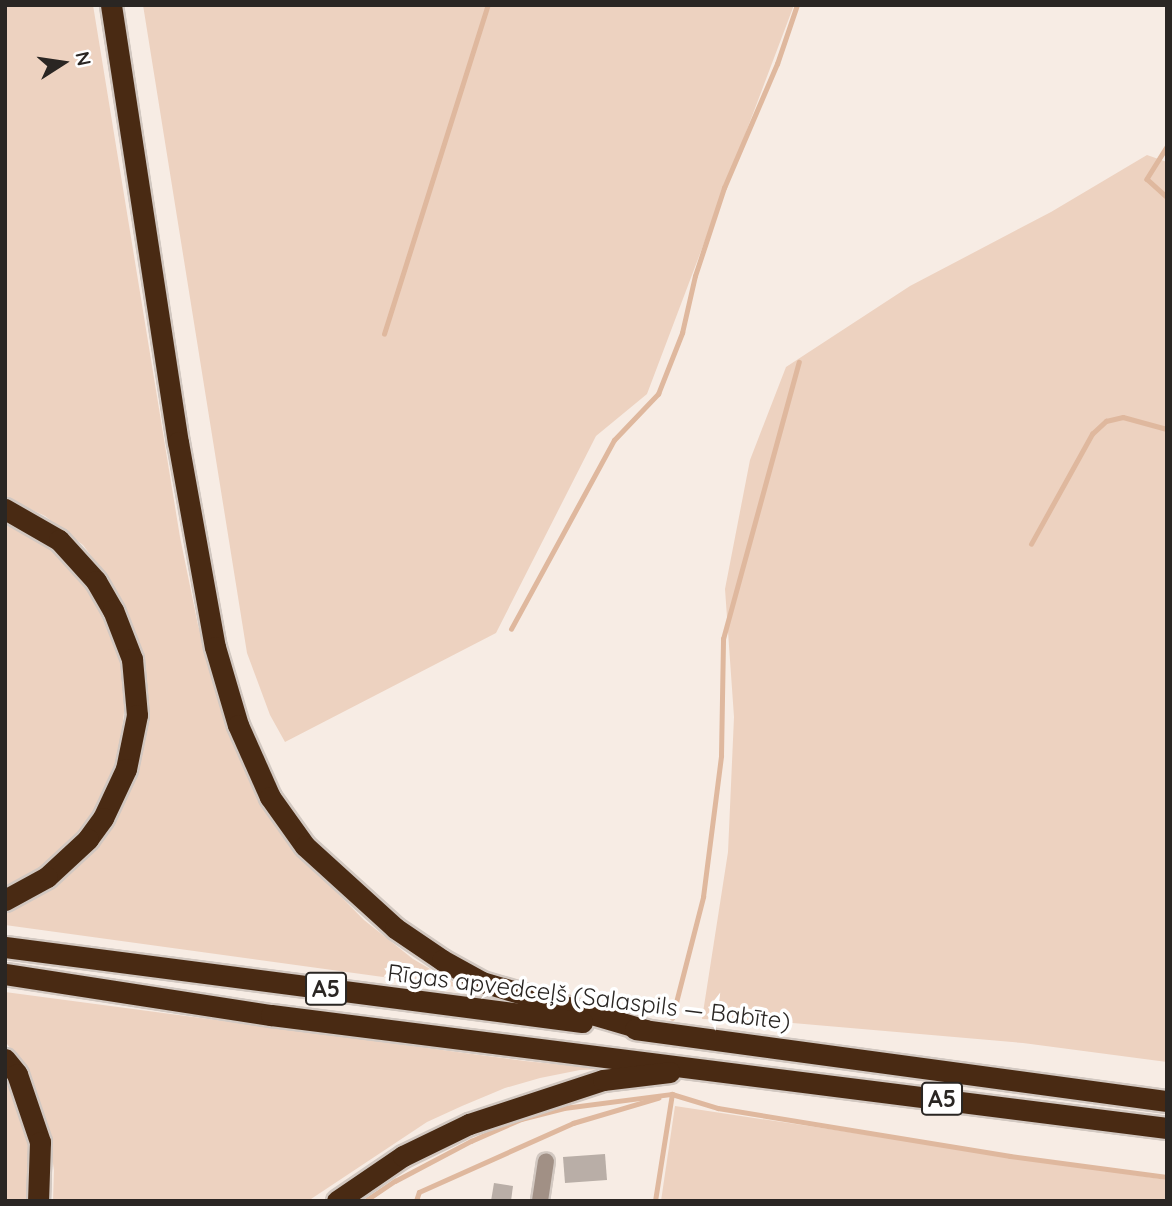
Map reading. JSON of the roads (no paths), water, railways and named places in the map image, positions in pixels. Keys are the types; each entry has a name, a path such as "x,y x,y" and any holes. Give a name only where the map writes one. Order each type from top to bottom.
{"highway":[{"path":"111,5 178,442 215,647 238,725 270,797 314,854 395,928 442,960 482,982 646,1030"},
{"path":"5,509 60,540 96,582 113,610 132,659 137,715 126,769 103,818 88,839 47,877 5,900"},
{"name":"Rīgas apvedceļš (Salaspils — Babīte)","path":"5,947 1167,1101"},
{"name":"A5","path":"5,974 271,1014 1167,1128"},
{"path":"5,1059 17,1074 40,1142 38,1201"},
{"path":"337,1201 403,1156 469,1124 603,1080 717,1069"}],"street":[{"path":"540,1201 546,1161"}],"waterway":[{"path":"384,334 488,5"},
{"path":"511,629 614,440 658,394 682,333 695,276 724,188 777,64 797,5"},
{"path":"1167,147 1147,179 1167,197"},
{"path":"672,1018 703,897 721,756 723,639 799,362"},
{"path":"1031,544 1092,434 1106,421 1123,417 1167,429"},
{"path":"365,1201 395,1181 471,1141 521,1119 564,1108 672,1094 718,1108 1010,1156 1167,1177"},
{"path":"655,1201 672,1094"},
{"path":"416,1201 419,1192 573,1123 658,1098"}]}
